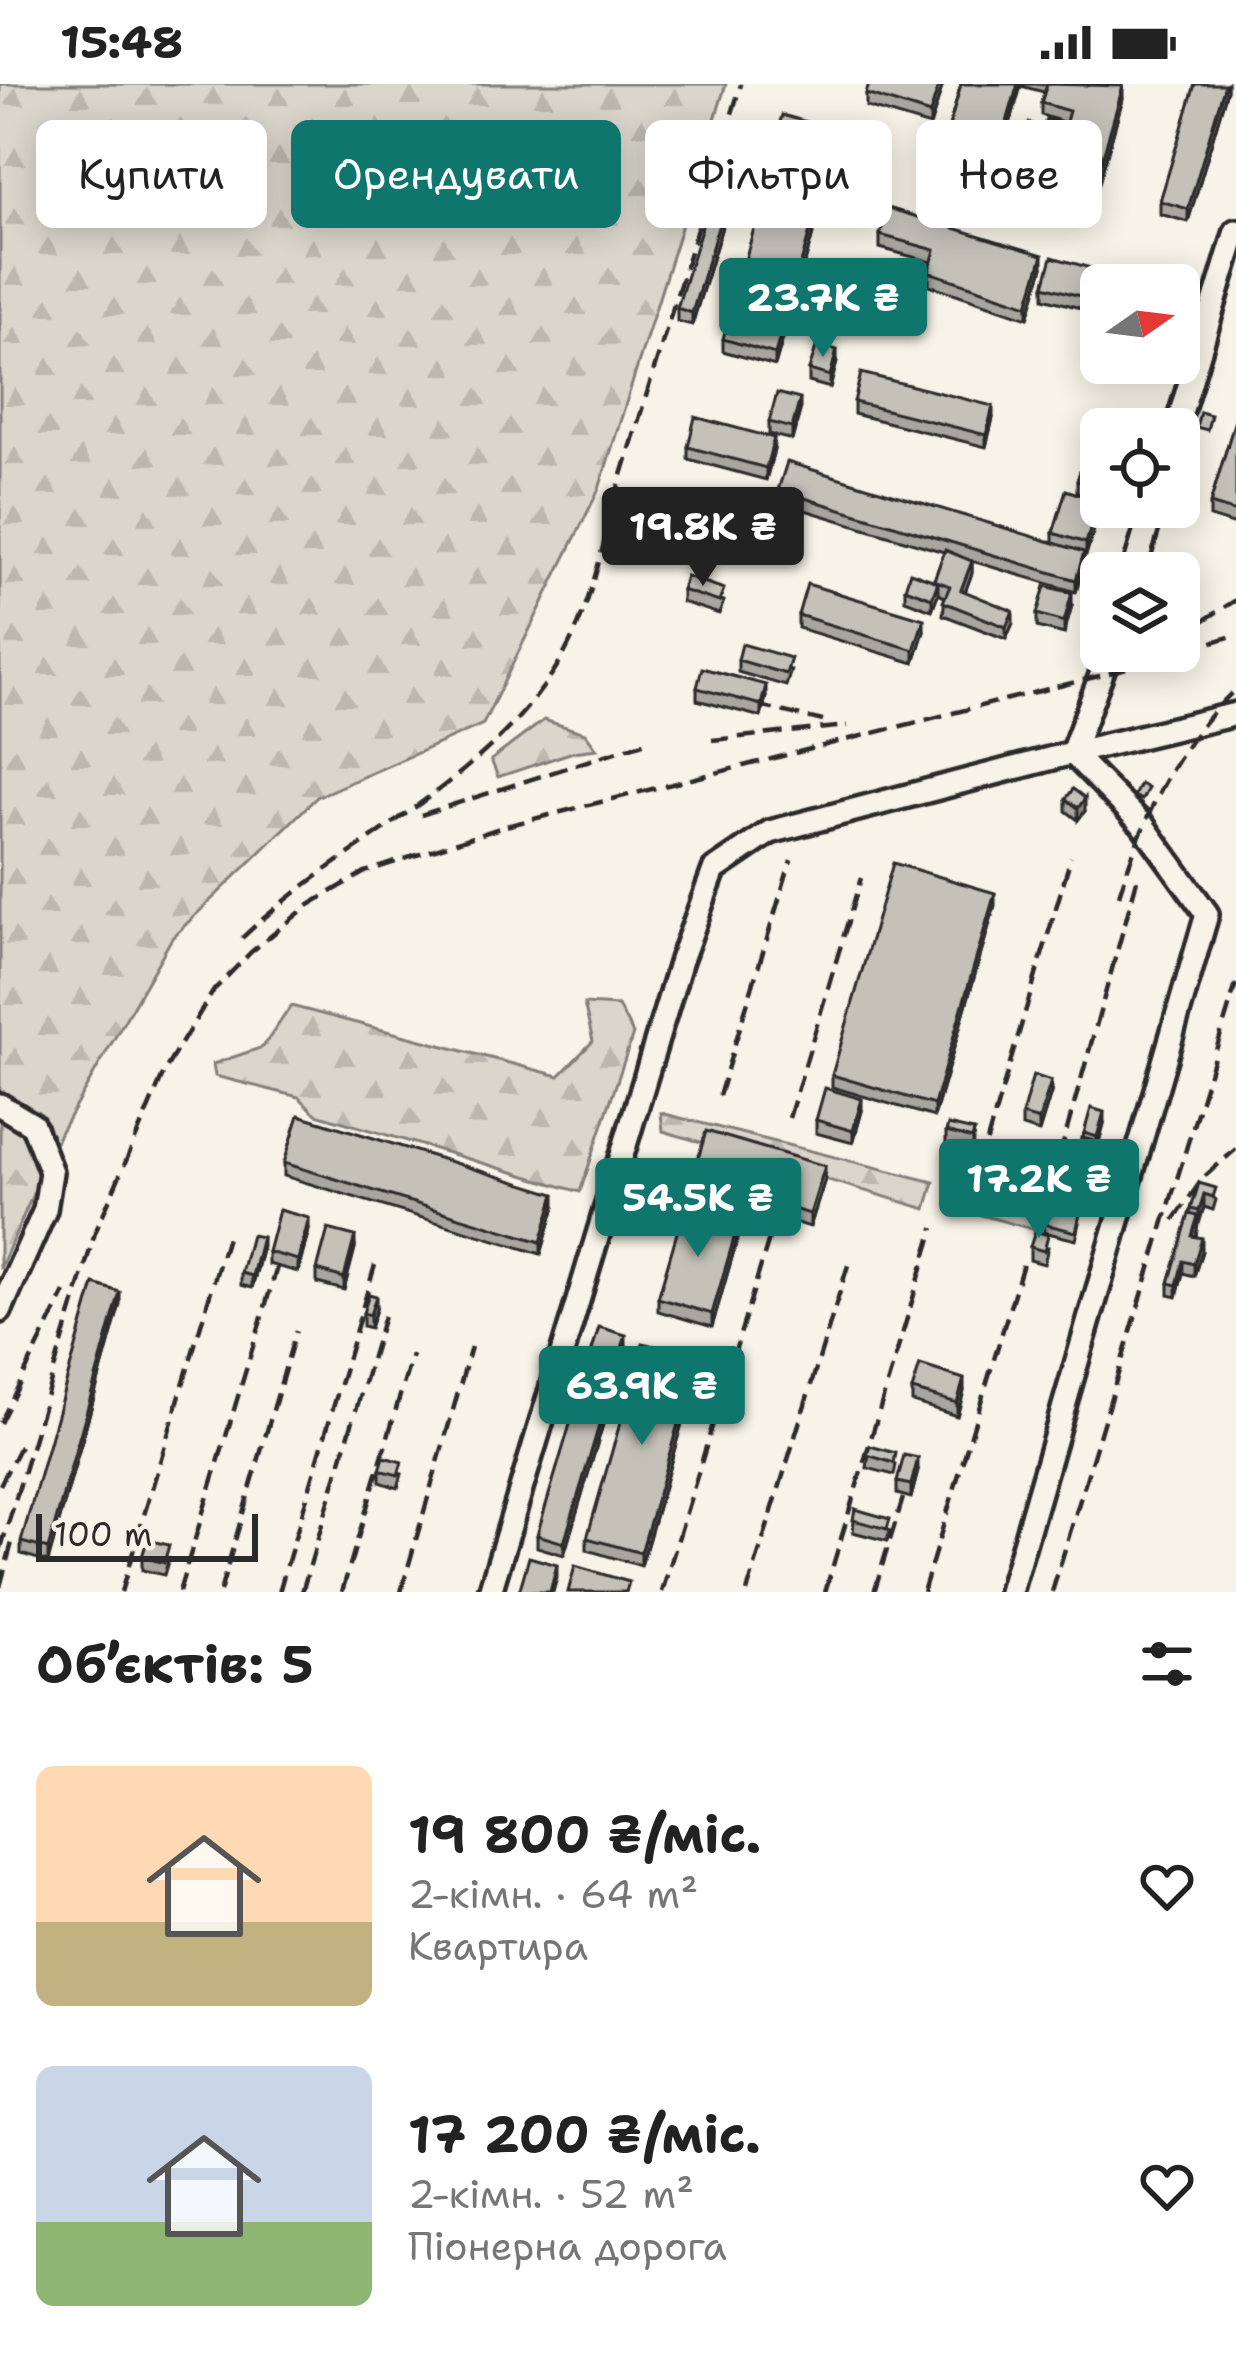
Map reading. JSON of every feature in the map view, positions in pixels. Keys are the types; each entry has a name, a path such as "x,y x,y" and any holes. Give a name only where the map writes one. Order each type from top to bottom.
{"street":[{"path":"1182,408 1236,231"},
{"path":"1072,753 1102,672"},
{"path":"490,1592 681,960 714,870 770,832 1236,715"},
{"path":"1010,1592 1207,914 1142,824 1072,753"},
{"path":"0,1105 33,1125 51,1172 45,1210 0,1311"}],"green space":[{"path":"0,84 726,84 715,120 645,120 645,228 681,228 599,489 483,724 317,797 172,938 60,1133 0,1269"},
{"path":"544,720 585,733 597,749 573,752 498,777 491,760"},
{"path":"584,1004 618,1006 633,1034 580,1192 316,1114 299,1097 215,1076 213,1064 263,1047 291,1006 559,1076 593,1041"},
{"path":"661,1113 934,1182 926,1209 663,1131"},
{"path":"959,1189 1037,1209 1032,1229 963,1210"}],"building":[{"path":"869,84 939,84 930,114 866,94"},
{"path":"961,84 1018,84 1008,120 951,120"},
{"path":"1047,84 1123,86 1102,160 1102,120 1066,120 1069,111 1041,103"},
{"path":"1195,84 1225,84 1188,209 1160,201"},
{"path":"892,209 916,216 916,228 954,228 1043,255 1028,305 929,272 935,250 880,235 882,228 892,228"},
{"path":"701,228 718,228 692,313 677,308"},
{"path":"754,228 811,228 775,354 723,339"},
{"path":"1052,257 1080,265 1080,296 1044,286"},
{"path":"817,344 837,350 830,376 809,370"},
{"path":"861,373 993,406 986,435 854,402"},
{"path":"777,393 800,399 792,428 769,422"},
{"path":"1200,412 1211,415 1207,430 1200,428"},
{"path":"695,417 774,438 766,468 688,447"},
{"path":"1236,417 1236,512 1210,504"},
{"path":"787,462 1084,552 1080,552 1076,580 778,490"},
{"path":"1066,490 1080,495 1080,528 1091,528 1086,543 1053,533"},
{"path":"696,494 712,499 702,527 687,522"},
{"path":"945,550 972,561 961,590 1013,611 1006,627 943,602 950,586 934,580"},
{"path":"910,572 938,582 932,598 905,588"},
{"path":"686,576 724,589 719,602 682,590"},
{"path":"807,584 924,619 914,650 798,615"},
{"path":"1045,586 1072,593 1064,622 1037,614"},
{"path":"742,644 791,658 786,674 738,660"},
{"path":"702,668 766,685 761,705 697,688"},
{"path":"1140,784 1148,788 1142,800 1134,796"},
{"path":"1073,789 1085,798 1078,808 1066,799"},
{"path":"893,863 995,893 934,1105 832,1075"},
{"path":"1033,1075 1051,1081 1039,1120 1022,1115"},
{"path":"825,1088 862,1099 853,1131 816,1120"},
{"path":"1091,1108 1104,1112 1097,1137 1084,1133"},
{"path":"299,1115 555,1194 541,1242 284,1163"},
{"path":"948,1125 974,1131 972,1139 946,1132"},
{"path":"706,1131 825,1166 810,1214 692,1180"},
{"path":"1082,1138 1094,1141 1079,1193 1070,1191"},
{"path":"1199,1183 1216,1188 1213,1197 1204,1194 1199,1211 1191,1209"},
{"path":"685,1205 739,1221 712,1314 658,1298"},
{"path":"1049,1207 1080,1214 1076,1232 1044,1224"},
{"path":"279,1210 309,1218 298,1260 268,1252"},
{"path":"1189,1214 1198,1216 1192,1236 1202,1238 1194,1264 1183,1261 1177,1285 1169,1283"},
{"path":"328,1229 355,1236 344,1278 317,1270"},
{"path":"1035,1231 1048,1235 1044,1251 1030,1247"},
{"path":"251,1235 262,1237 252,1276 241,1273"},
{"path":"94,1284 120,1292 48,1549 21,1542"},
{"path":"369,1294 376,1296 370,1315 363,1313"},
{"path":"599,1327 626,1335 564,1543 537,1535"},
{"path":"643,1343 697,1358 641,1553 587,1538"},
{"path":"920,1365 964,1379 957,1403 912,1390"},
{"path":"870,1446 896,1453 894,1463 867,1455"},
{"path":"904,1455 918,1458 911,1485 897,1482"},
{"path":"384,1457 402,1462 398,1475 380,1470"},
{"path":"855,1509 890,1519 887,1529 853,1520"},
{"path":"147,1540 169,1545 164,1563 142,1557"},
{"path":"529,1557 557,1565 550,1592 519,1592"},
{"path":"575,1566 629,1582 626,1592 568,1592"}],"railway":[{"path":"242,938 492,745 559,663 593,583 741,84"},
{"path":"1200,623 1236,600"},
{"path":"0,1551 95,1233 166,1068 214,990 251,952 309,905 365,872 506,826 1103,675 1236,635"},
{"path":"1119,895 1164,784 1196,734 1236,689"},
{"path":"730,699 823,721"},
{"path":"712,740 847,726"},
{"path":"421,815 646,742"},
{"path":"979,1168 1071,857"},
{"path":"719,1096 791,860"},
{"path":"789,1118 861,878"},
{"path":"1052,1183 1137,880"},
{"path":"1052,1592 1236,984"},
{"path":"1174,1220 1203,1178 1236,1149"},
{"path":"825,1592 934,1228"},
{"path":"121,1592 228,1234"},
{"path":"662,1592 769,1239"},
{"path":"747,1592 849,1262"},
{"path":"923,1592 1023,1264"},
{"path":"279,1592 375,1265"},
{"path":"179,1592 277,1267"},
{"path":"0,1423 65,1292"},
{"path":"302,1592 384,1316"},
{"path":"220,1592 296,1331"},
{"path":"401,1592 471,1347"},
{"path":"342,1592 412,1355"},
{"path":"0,1485 20,1446"},
{"path":"874,1592 903,1498"},
{"path":"0,1587 14,1535"}]}
